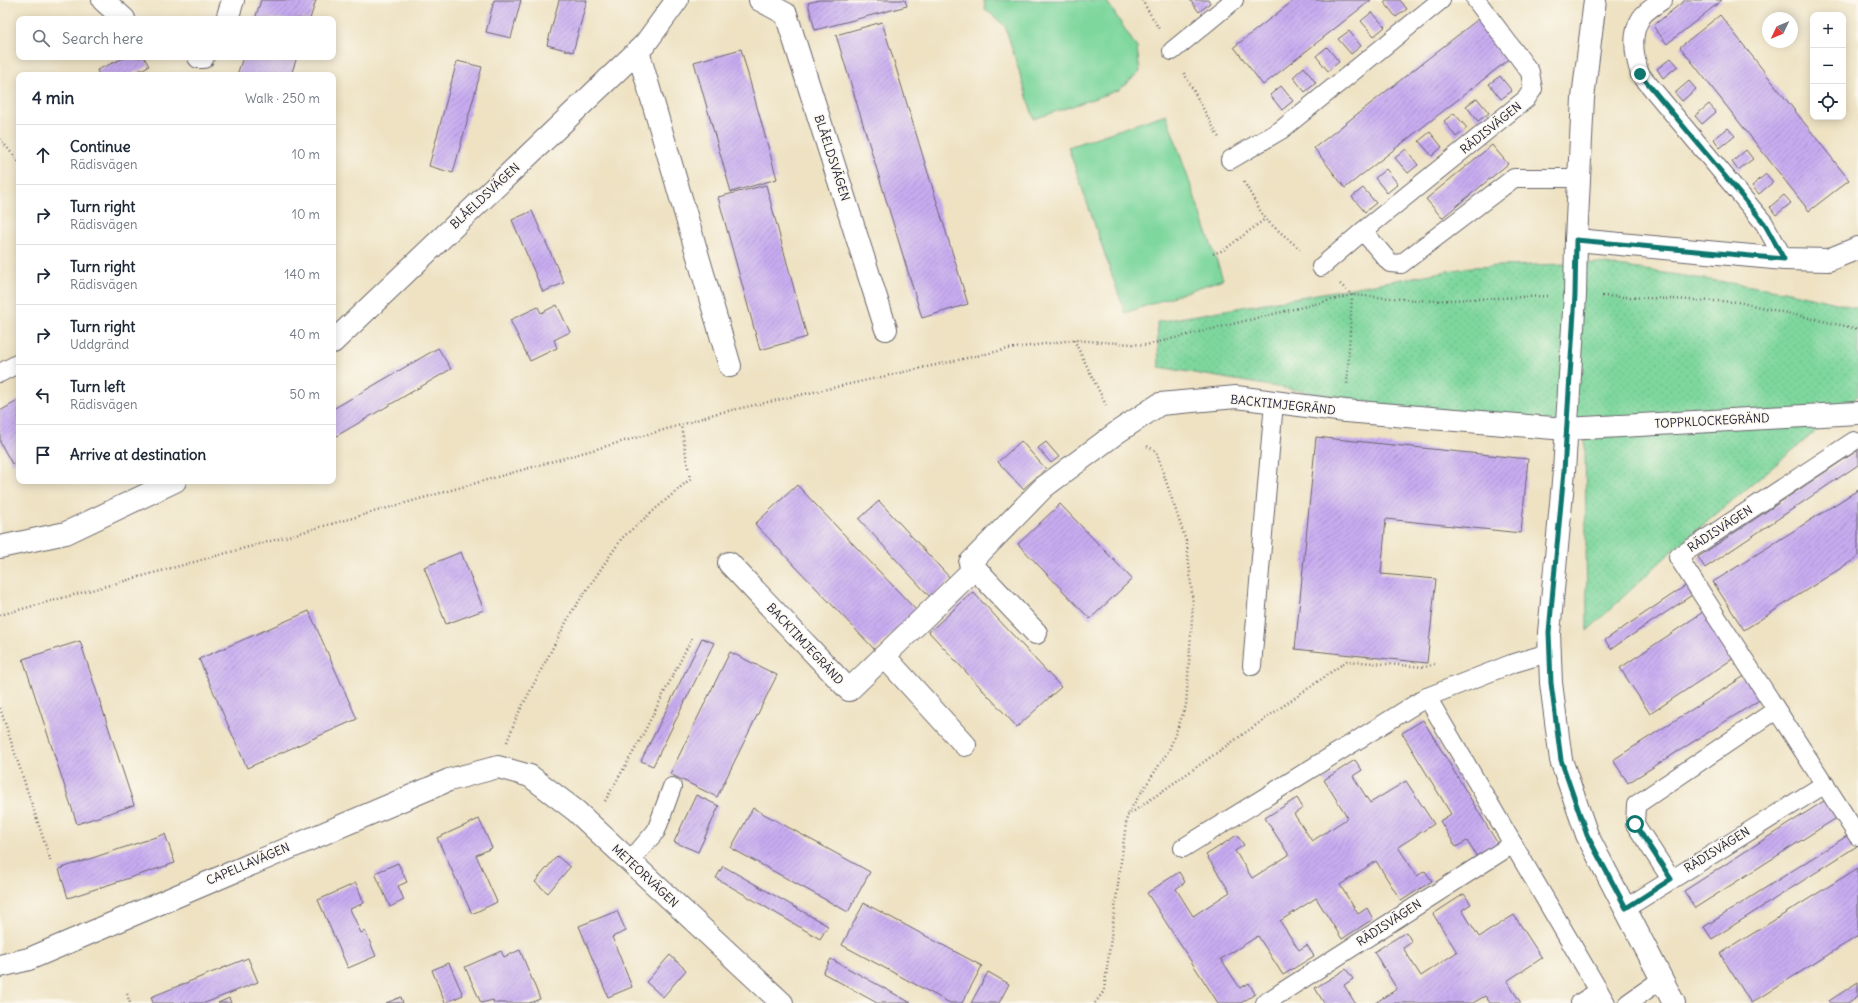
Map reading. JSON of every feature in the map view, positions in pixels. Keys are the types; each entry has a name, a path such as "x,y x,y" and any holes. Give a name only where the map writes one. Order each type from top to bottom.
{"street":[{"path":"103,0 121,16"},
{"path":"228,16 233,0"},
{"name":"BLÅELDSVÄGEN","path":"336,339 377,298 638,51 677,0"},
{"name":"BLÅELDSVÄGEN","path":"760,0 786,14 886,329"},
{"path":"1595,0 1583,98 1576,240 1575,295 1566,429 1549,632 1551,652 1551,683 1561,760 1587,835 1674,1003"},
{"path":"638,51 730,366"},
{"path":"1576,240 1784,259 1828,260 1858,248"},
{"name":"BACKTIMJEGRÄND","path":"729,563 848,690 975,568 970,563 1044,487 1119,431 1160,404 1236,397 1345,411 1566,429"},
{"name":"TOPPKLOCKEGRÄND","path":"1566,429 1858,413"},
{"path":"0,548 66,533 169,484"},
{"path":"975,568 1036,633"},
{"path":"884,656 965,745"},
{"name":"METEORVÄGEN","path":"498,767 530,776 576,811 782,1003"},
{"name":"CAPELLAVÄGEN","path":"0,966 29,959 449,780 498,767"}],"lane":[{"path":"1172,51 1234,0"},
{"path":"1230,160 1281,130 1441,0"},
{"name":"RÄDISVÄGEN","path":"1321,267 1363,231 1526,99 1533,89 1530,72 1476,0"},
{"path":"1663,0 1641,17 1635,35 1635,58 1640,74 1764,223 1784,259"},
{"path":"1363,231 1390,264 1401,264 1514,178 1579,178"},
{"path":"0,373 16,365"},
{"path":"1252,666 1274,402"},
{"name":"RÄDISVÄGEN","path":"1854,441 1678,557 1858,836"},
{"path":"1183,848 1428,697 1511,664 1551,652"},
{"path":"1428,697 1603,997 1580,1003"},
{"name":"RÄDISVÄGEN","path":"1671,879 1635,824 1636,805 1776,710"},
{"name":"RÄDISVÄGEN","path":"1626,908 1825,784"},
{"path":"630,861 656,832 672,787"},
{"name":"RÄDISVÄGEN","path":"1265,1003 1513,844"},
{"path":"1628,1003 1662,979"}],"path":[{"path":"1142,0 1172,51 1230,160 1265,218 1352,295"},
{"path":"0,139 16,158"},
{"path":"1213,254 1224,250 1265,218"},
{"path":"1345,411 1352,295"},
{"path":"0,615 278,539 681,425 714,414 977,356 1074,340 1146,345 1352,295 1428,301 1575,295 1738,302 1858,329"},
{"path":"1074,340 1119,431 1156,451 1187,544 1193,604 1186,706 1169,750 1127,816 1104,992 1095,1003"},
{"path":"498,767 516,718 570,613 622,538 690,479 681,425"},
{"path":"591,825 638,744 692,638"},
{"path":"1127,816 1347,661 1425,667 1440,663"},
{"path":"0,708 51,862"},
{"path":"127,994 130,1003"}],"green space":[{"path":"984,0 1106,0 1137,48 1140,72 1119,90 1034,119 1005,26 985,9"},
{"path":"1166,114 1223,279 1125,313 1068,147"},
{"path":"1598,263 1784,291 1858,308 1858,396 1673,550 1587,631 1585,439 1159,367 1157,322 1471,267"}],"building":[{"path":"261,0 316,0 311,16 256,16"},
{"path":"494,0 521,0 511,38 486,32"},
{"path":"559,0 587,0 573,52 547,45"},
{"path":"819,0 905,0 907,6 815,30 808,3"},
{"path":"1190,0 1208,0 1210,3 1199,12"},
{"path":"1294,0 1371,0 1263,85 1234,47"},
{"path":"1386,0 1400,0 1407,9 1396,17 1384,2"},
{"path":"1685,0 1722,0 1667,44 1653,26"},
{"path":"1372,12 1385,27 1374,36 1361,21"},
{"path":"1720,15 1849,180 1809,211 1680,47"},
{"path":"1481,17 1512,57 1345,188 1314,148"},
{"path":"882,22 968,304 922,318 836,35"},
{"path":"1349,31 1361,46 1351,54 1338,39"},
{"path":"1327,47 1339,62 1328,71 1316,56"},
{"path":"741,49 777,179 731,192 694,62"},
{"path":"1671,58 1678,66 1663,78 1657,69"},
{"path":"119,60 146,60 149,66 136,72 98,72 97,70"},
{"path":"242,60 296,60 292,72 238,72"},
{"path":"457,61 482,67 453,173 429,166"},
{"path":"1304,67 1316,83 1305,92 1293,77"},
{"path":"1500,76 1512,91 1501,99 1489,84"},
{"path":"1689,81 1696,89 1682,101 1675,93"},
{"path":"1281,86 1293,101 1282,110 1270,95"},
{"path":"1477,98 1489,113 1478,121 1466,106"},
{"path":"1709,104 1716,112 1702,124 1695,116"},
{"path":"1454,113 1467,128 1456,137 1444,121"},
{"path":"1728,128 1735,136 1720,148 1714,139"},
{"path":"1430,132 1442,147 1432,156 1419,141"},
{"path":"1492,145 1508,164 1442,218 1426,199"},
{"path":"1406,149 1418,165 1408,173 1395,158"},
{"path":"1746,150 1753,159 1738,170 1732,162"},
{"path":"1386,169 1398,184 1387,193 1375,178"},
{"path":"1766,174 1773,182 1759,194 1752,186"},
{"path":"766,185 807,337 760,350 718,197"},
{"path":"1363,188 1376,203 1365,212 1352,197"},
{"path":"1784,195 1791,203 1776,215 1770,207"},
{"path":"532,211 564,283 543,292 512,220"},
{"path":"557,305 570,332 554,340 557,348 530,361 510,320 538,307 541,313"},
{"path":"438,348 451,369 336,436 336,407"},
{"path":"16,402 16,462 12,464 0,442 0,411"},
{"path":"1316,437 1528,459 1521,533 1386,519 1381,574 1436,579 1427,663 1295,649"},
{"path":"1021,441 1046,469 1023,489 998,462"},
{"path":"1046,442 1059,457 1051,463 1038,448"},
{"path":"1858,450 1858,465 1705,568 1698,557"},
{"path":"797,485 916,610 875,650 755,524"},
{"path":"1858,490 1858,557 1744,630 1713,582"},
{"path":"879,501 951,579 931,598 859,519"},
{"path":"1060,504 1132,579 1090,619 1018,544"},
{"path":"461,552 484,610 446,624 424,567"},
{"path":"1688,584 1695,593 1611,649 1605,640"},
{"path":"973,592 1061,687 1017,727 929,632"},
{"path":"309,611 357,719 247,768 199,659"},
{"path":"1703,612 1734,658 1650,714 1620,668"},
{"path":"702,638 714,643 653,766 641,761"},
{"path":"80,641 134,805 77,824 23,659"},
{"path":"730,652 777,675 717,797 670,774"},
{"path":"1746,675 1761,699 1628,783 1613,760"},
{"path":"1423,720 1498,844 1477,857 1467,841 1456,847 1440,821 1451,814 1402,733"},
{"path":"1355,760 1362,770 1353,776 1370,803 1406,781 1434,824 1398,847 1417,876 1425,871 1432,881 1401,901 1376,861 1340,885 1358,914 1367,908 1373,919 1342,939 1316,898 1280,921 1299,950 1307,945 1314,956 1283,975 1258,936 1221,959 1240,988 1249,983 1255,994 1241,1003 1218,1003 1147,893 1179,872 1185,882 1176,889 1193,916 1230,892 1206,855 1237,835 1244,845 1235,851 1252,878 1289,855 1265,818 1297,798 1303,808 1294,814 1312,841 1348,818 1324,780"},
{"path":"696,795 719,806 698,852 674,842"},
{"path":"1827,799 1838,817 1695,908 1684,891"},
{"path":"753,808 870,872 848,912 731,848"},
{"path":"479,819 492,848 476,855 497,902 472,914 437,838"},
{"path":"165,834 175,863 68,898 59,869"},
{"path":"1850,834 1857,846 1712,939 1704,927"},
{"path":"557,856 570,867 548,893 535,882"},
{"path":"398,863 407,882 398,886 404,900 390,907 375,873"},
{"path":"723,866 828,926 820,939 716,878"},
{"path":"1858,868 1858,936 1751,1003 1720,954"},
{"path":"356,883 364,903 350,909 361,933 365,931 376,956 348,968 318,900"},
{"path":"1464,894 1471,904 1462,910 1479,937 1514,915 1542,958 1507,981 1521,1003 1490,1003 1485,996 1473,1003 1375,1003 1397,989 1374,952 1406,932 1412,942 1403,948 1421,976 1457,952 1433,914"},
{"path":"864,903 982,966 962,1003 950,1003 842,945"},
{"path":"617,911 626,931 612,937 632,987 608,997 579,926"},
{"path":"520,950 540,999 529,1003 494,1003 493,1000 481,1003 465,967 501,951 504,957"},
{"path":"670,955 686,970 663,997 646,982"},
{"path":"248,958 258,982 205,1003 153,1003 151,997"},
{"path":"831,959 911,1003 877,1003 823,973"},
{"path":"449,963 463,995 445,1003 432,970"},
{"path":"1346,969 1353,979 1344,985 1355,1003 1324,1003 1315,988"},
{"path":"988,972 1009,984 999,1003 971,1003"},
{"path":"1858,982 1858,996 1848,1003 1830,1003 1829,1001"},
{"path":"401,997 403,1003 386,1003"},
{"path":"229,998 231,1003 218,1003"}],"route":[{"path":"1635,824 1671,879 1626,908 1587,835 1561,760 1551,683 1551,652 1549,632 1564,471 1575,295 1576,240 1784,259 1764,223 1640,74"}]}
